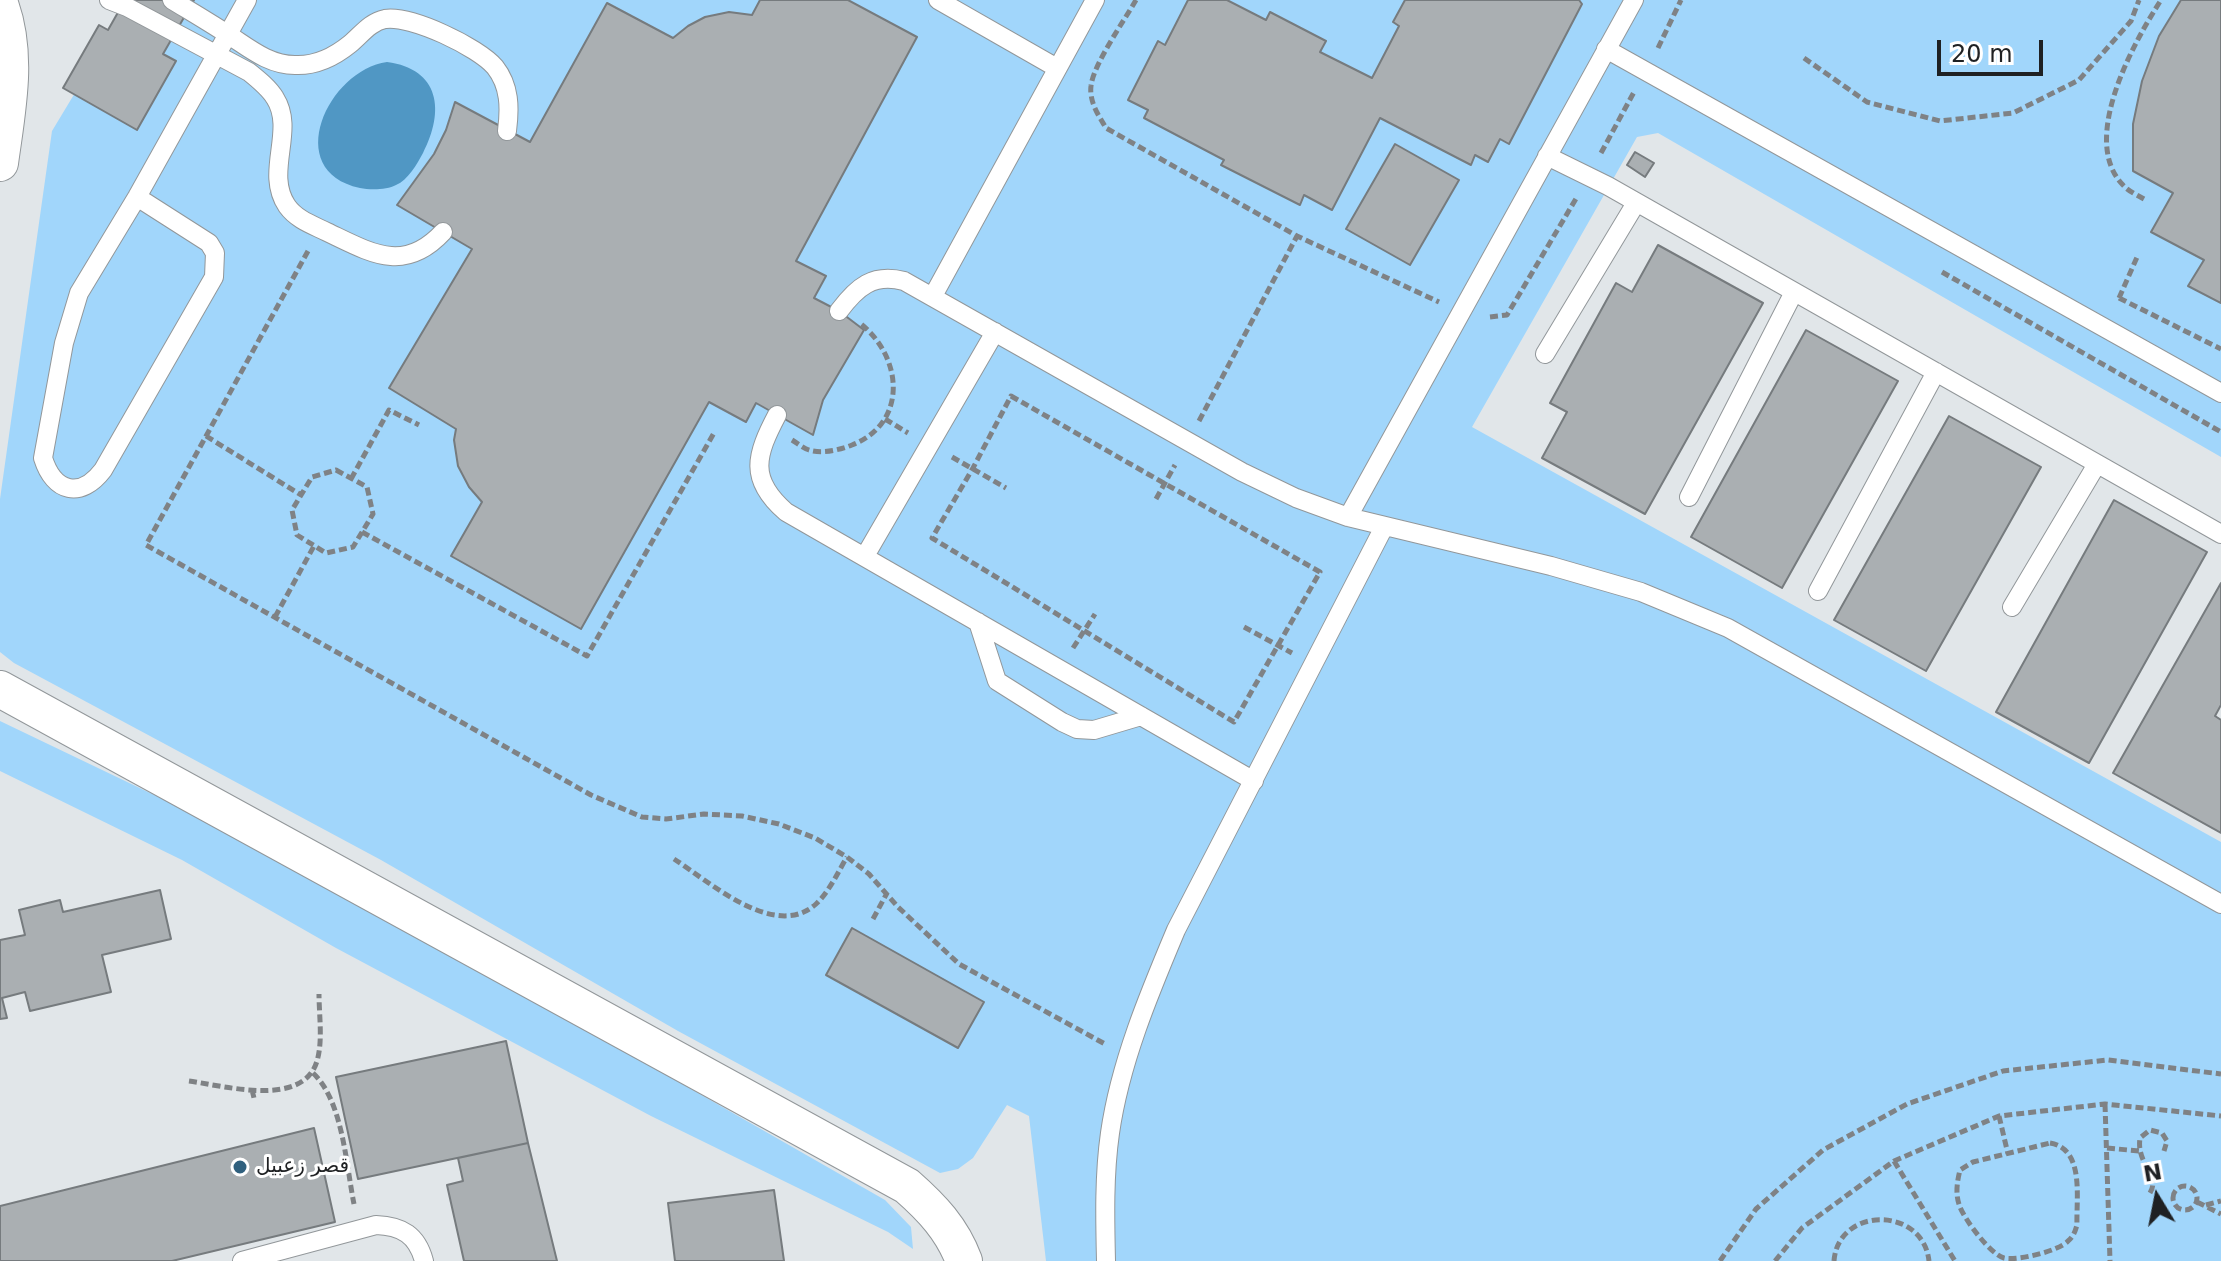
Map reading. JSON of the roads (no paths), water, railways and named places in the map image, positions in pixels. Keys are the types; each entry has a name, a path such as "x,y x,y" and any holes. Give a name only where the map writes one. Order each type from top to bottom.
{"street":[{"path":"0,4 9,45 11,77 0,163"},
{"path":"0,689 907,1186 935,1212 957,1243 964,1261"}],"lane":[{"path":"109,0 249,72 277,101 282,120 278,187 287,206 301,220 371,253 391,257 412,255 430,246 443,232"},
{"path":"172,0 256,54 294,66 315,64 334,56 371,24 384,19 412,23 475,51 494,67 506,87 510,110 507,131"},
{"path":"137,197 209,243 215,253 214,277 93,484 77,489 61,486 48,474 43,458 70,317 91,270 137,197 247,0"},
{"path":"938,0 1057,68"},
{"path":"933,296 1095,0"},
{"path":"1348,517 1634,0"},
{"path":"1606,49 2221,393"},
{"path":"1547,156 1636,203 2221,534"},
{"path":"1545,354 1636,203"},
{"path":"840,310 860,286 874,279 889,277 904,281 1242,472 1296,498 1384,527 1551,566 1641,592 1728,628 2221,904"},
{"path":"1689,497 1794,292"},
{"path":"865,556 995,332"},
{"path":"1818,591 1936,372"},
{"path":"774,421 761,447 759,465 762,484 772,500 786,512 1254,781"},
{"path":"2012,607 2097,464"},
{"path":"1106,1261 1105,1178 1110,1131 1128,1057 1176,930 1384,527"},
{"path":"978,622 997,681 1062,722 1077,729 1094,730 1141,716"},
{"path":"242,1261 376,1225 392,1226 408,1232 418,1244 424,1261"}],"place":[{"name":"قصر زعبيل","path":"240,1167"}]}
